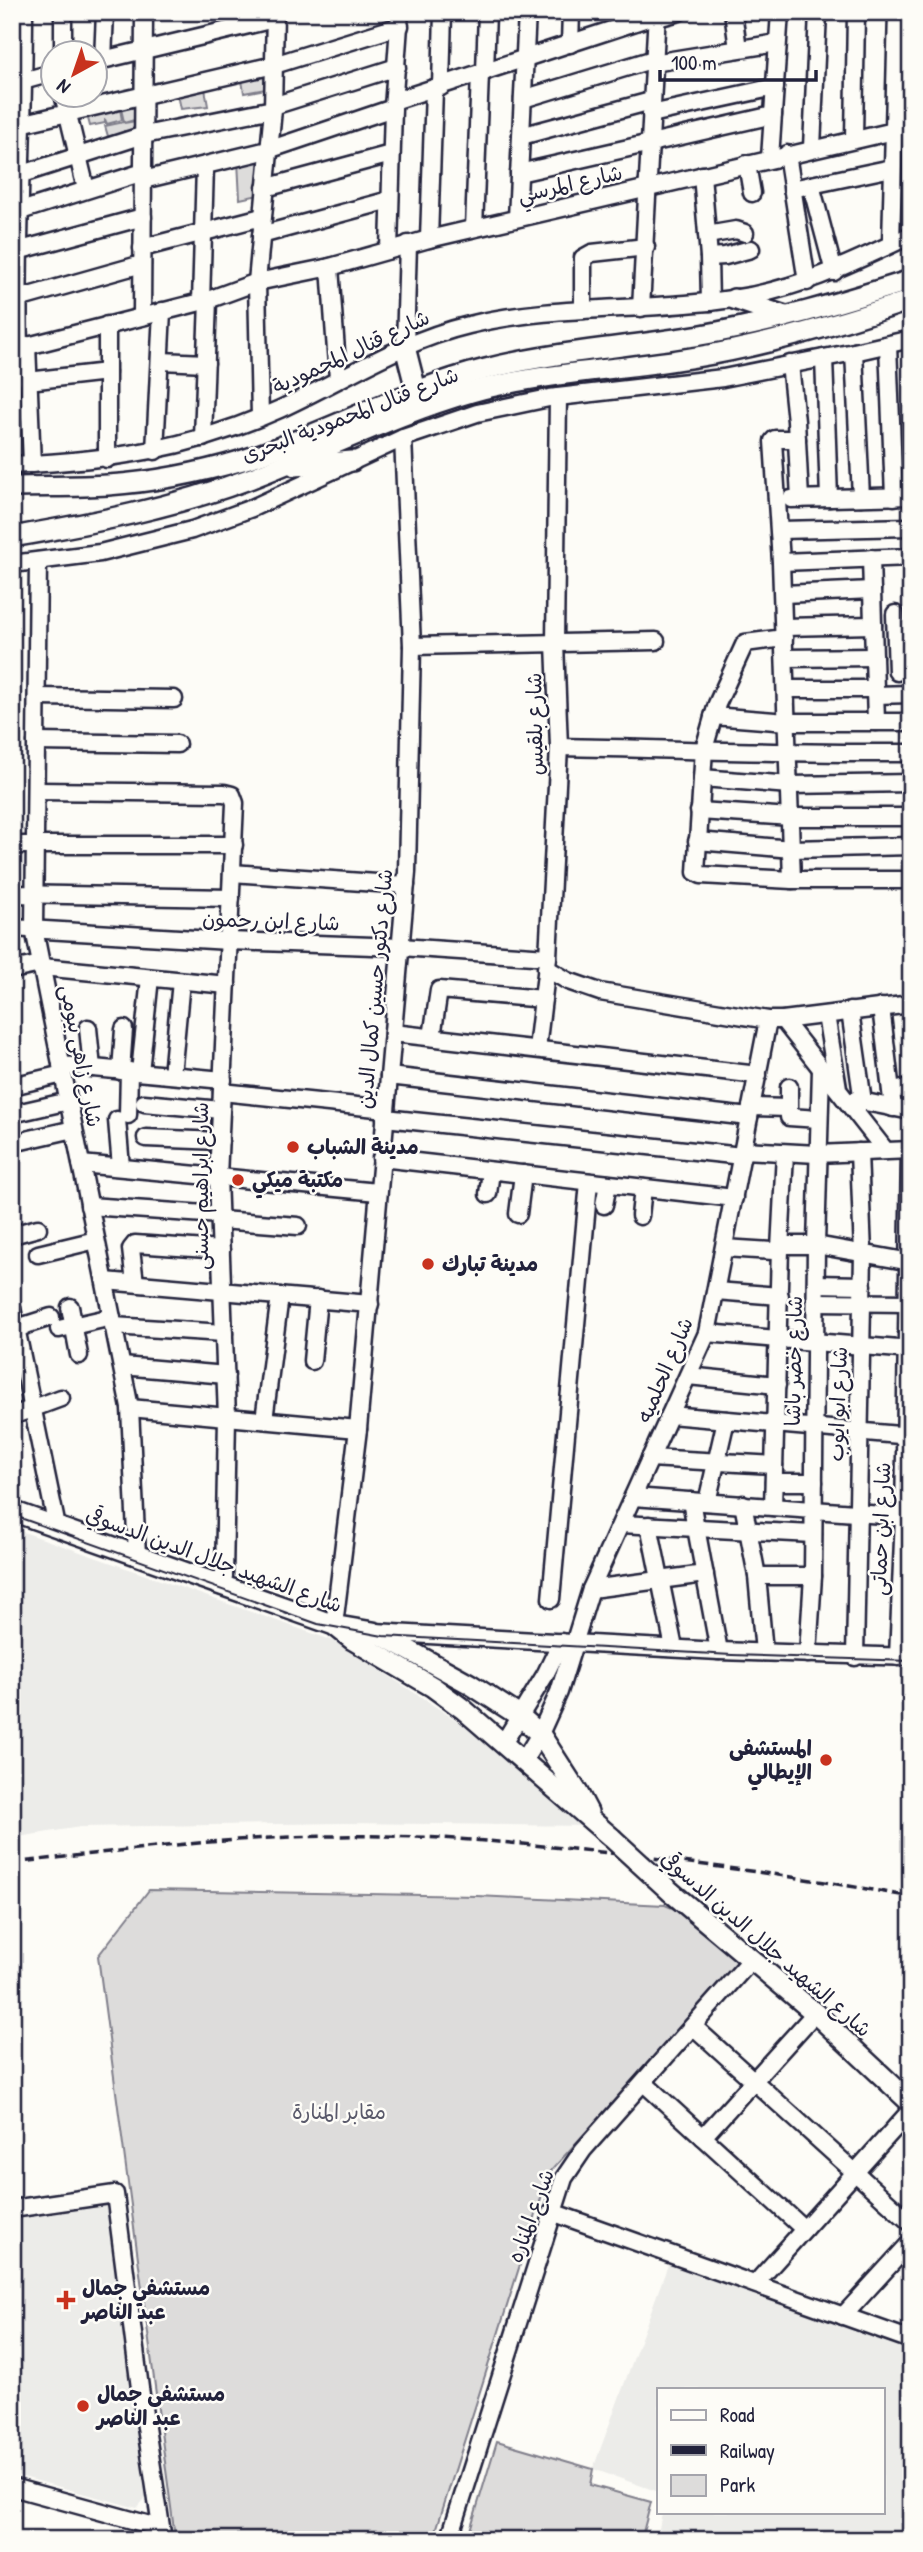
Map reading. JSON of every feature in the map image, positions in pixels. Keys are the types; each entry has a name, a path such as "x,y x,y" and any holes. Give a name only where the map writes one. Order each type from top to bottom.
{"main road":[{"name":"شارع قنال المحمودية البحرى","path":"12,487 140,482 210,469 278,447 450,378 522,361 702,335 786,317 911,280"},
{"path":"734,299 786,317"},
{"name":"شارع قنال المحمودية البحرى","path":"12,537 108,520 178,502 280,467 413,411 471,392 548,376 732,351 824,328 911,300"},
{"path":"405,347 416,390"},
{"path":"280,467 352,461"},
{"name":"شارع الشهيد جلال الدين الدسوقي","path":"12,1511 334,1625 373,1632 461,1678 520,1717 540,1734 592,1819"},
{"name":"شارع الشهيد جلال الدين الدسوقي","path":"334,1625 353,1640 433,1687 504,1742 671,1892 815,2013 911,2103"}],"street":[{"path":"24,12 18,83 16,294 19,348 29,380 32,464"},
{"path":"63,38 64,12"},
{"path":"102,38 105,12"},
{"path":"142,316 144,12"},
{"path":"429,239 443,12"},
{"path":"474,228 486,12"},
{"path":"517,218 527,12"},
{"path":"570,12 570,44"},
{"path":"16,206 268,150 437,88 570,44 615,20 679,12"},
{"path":"733,12 738,49"},
{"path":"797,12 779,14 773,115 778,156 792,189 807,282"},
{"path":"812,148 818,12"},
{"path":"853,139 856,12"},
{"path":"891,244 897,12"},
{"path":"108,59 276,14 273,108 257,282 260,417"},
{"path":"641,309 657,15"},
{"path":"17,125 274,65 400,19 391,154 389,250"},
{"path":"523,99 654,61 777,43"},
{"path":"17,167 76,157 144,135 273,108 397,67"},
{"path":"18,83 38,77"},
{"path":"521,136 651,107 775,87"},
{"path":"65,108 86,189"},
{"path":"519,173 773,115"},
{"name":"شارع المرسي","path":"19,348 205,301 257,282 330,267 408,244 894,131"},
{"path":"265,188 391,154"},
{"path":"747,164 752,193"},
{"path":"203,438 206,363 202,234 205,166"},
{"path":"792,189 892,168"},
{"path":"702,174 708,235 710,302"},
{"path":"811,185 834,272"},
{"path":"261,235 390,200"},
{"path":"16,243 143,216"},
{"path":"16,294 262,217"},
{"path":"708,235 736,230 746,233"},
{"name":"شارع قنال المحمودية","path":"12,465 107,459 155,451 203,438 260,417 405,347 470,325 517,316 583,310 641,309 734,299 807,282 911,235"},
{"path":"405,347 408,244"},
{"path":"583,310 583,258 592,253 646,247"},
{"path":"709,257 751,249"},
{"path":"330,267 338,379"},
{"path":"155,451 162,312"},
{"path":"107,326 107,459"},
{"path":"12,564 110,551 192,530 252,508 404,438 477,413 558,397 689,383 911,339"},
{"path":"778,500 903,496 888,345"},
{"path":"854,352 861,498"},
{"path":"824,358 829,498"},
{"path":"161,361 206,363"},
{"path":"790,364 800,499"},
{"path":"29,380 107,372"},
{"name":"شارع بلقيس","path":"537,1049 547,963 559,747 555,643 558,397"},
{"name":"شارع دكتور حسين كمال الدين","path":"334,1625 358,1429 406,885 412,646 404,438"},
{"path":"792,880 782,562 773,441 797,439"},
{"path":"780,530 911,527"},
{"path":"782,562 911,557"},
{"path":"871,558 876,722"},
{"name":"شارع زاهى بيومى","path":"38,561 34,929 130,1408 136,1555"},
{"path":"783,594 872,590"},
{"path":"786,689 875,679 904,672 903,613 873,620 784,632 745,643 713,716 704,749 695,867 699,875 792,880 911,880"},
{"path":"412,646 656,641"},
{"path":"785,658 875,679 911,694"},
{"path":"37,697 174,699"},
{"path":"713,716 787,722 911,722"},
{"path":"36,742 177,744"},
{"path":"559,747 704,749 788,754 911,753"},
{"path":"702,778 790,785 911,783"},
{"name":"شارع ابراهيم حسنى","path":"36,791 224,793 232,796 235,803 218,1177 228,1417 224,1576 221,1586"},
{"path":"699,811 791,817 911,817"},
{"path":"697,841 792,849 911,846"},
{"path":"12,845 233,845"},
{"path":"232,873 406,885"},
{"path":"12,894 231,898"},
{"name":"شارع ابن رحمون","path":"12,928 229,941 401,947 547,963"},
{"path":"547,963 568,981 600,992 775,1020 911,1003"},
{"path":"12,970 41,965 227,985"},
{"path":"121,1167 122,1118 150,978"},
{"path":"172,1075 181,981"},
{"path":"432,1037 439,990 543,999"},
{"path":"881,1007 893,1108"},
{"path":"850,1011 863,1102"},
{"path":"826,1015 841,1094"},
{"path":"775,1020 821,1069 885,1150"},
{"name":"شارع الحلميه","path":"568,1642 707,1334 758,1075 775,1020"},
{"path":"88,1028 92,1068"},
{"path":"124,1029 130,1071"},
{"path":"393,1033 758,1075"},
{"path":"12,1086 62,1070 92,1068 172,1075 385,1113 742,1153 817,1154 910,1150"},
{"name":"شارع خضر باشا","path":"808,1654 813,1576 817,1154 821,1069"},
{"path":"389,1076 750,1112 788,1108"},
{"path":"789,1087 788,1115 819,1119"},
{"path":"891,1090 911,1087"},
{"path":"841,1094 863,1102 911,1111"},
{"path":"12,1114 69,1101"},
{"path":"144,1103 221,1110"},
{"path":"17,1142 74,1129"},
{"path":"146,1138 220,1141"},
{"name":"شارع ابن حماتى","path":"904,1657 910,1150"},
{"name":"شارع ابو ايوب","path":"855,1657 856,1512 863,1285 859,1152"},
{"path":"773,1507 785,1153"},
{"path":"381,1158 734,1198"},
{"path":"81,1164 378,1192"},
{"path":"488,1194 491,1171"},
{"path":"518,1214 523,1174"},
{"path":"551,1599 589,1182"},
{"path":"604,1205 608,1184"},
{"path":"640,1216 643,1188"},
{"path":"89,1206 298,1226"},
{"path":"12,1235 38,1228"},
{"path":"38,1254 96,1240"},
{"path":"135,1283 131,1249 135,1244 221,1250"},
{"path":"724,1248 780,1249 786,1245 816,1245 910,1262"},
{"path":"104,1281 370,1304"},
{"path":"816,1284 863,1285"},
{"path":"716,1291 780,1296"},
{"path":"264,1420 280,1296"},
{"path":"312,1362 318,1299"},
{"path":"817,1302 908,1303"},
{"path":"61,1324 70,1307"},
{"path":"12,1308 57,1527"},
{"path":"15,1331 61,1324 113,1321 224,1333"},
{"path":"61,1324 79,1355"},
{"path":"707,1334 909,1350"},
{"path":"122,1366 226,1375"},
{"path":"688,1376 777,1385"},
{"path":"12,1416 61,1398"},
{"path":"130,1408 358,1429"},
{"path":"670,1415 908,1435"},
{"path":"719,1651 696,1527 699,1501 717,1462 726,1420"},
{"path":"650,1458 717,1462 814,1482"},
{"path":"633,1497 907,1517"},
{"path":"743,1504 757,1576 764,1652"},
{"path":"621,1524 813,1534"},
{"path":"649,1525 674,1648"},
{"path":"591,1589 705,1574"},
{"path":"757,1576 813,1576"},
{"path":"373,1632 719,1651 904,1657"},
{"path":"504,1742 568,1642"},
{"path":"524,1760 540,1734 559,1692 568,1642"},
{"name":"شارع المناره","path":"449,2540 564,2178 576,2159 751,1961"},
{"path":"703,2137 815,2013"},
{"path":"693,2026 911,2223"},
{"path":"644,2083 804,2229"},
{"path":"755,2284 911,2110"},
{"path":"12,2209 115,2193 162,2534 12,2487"},
{"path":"552,2211 911,2340"},
{"path":"843,2316 911,2242"}],"shaded area":[{"path":"12,1528 337,1642 497,1747 593,1826 344,1823 80,1827 12,1838"},
{"name":"مستشفي جمال عبد الناصر","path":"105,2202 150,2493 137,2508 12,2474 12,2216"},
{"path":"669,2262 911,2351 911,2540 657,2540 662,2514 884,2514 884,2388 657,2388 657,2491 593,2469"}],"green space":[{"path":"265,70 266,89 244,93 241,74"},
{"path":"204,83 208,106 181,109 177,90"},
{"path":"141,99 141,118 124,123 142,120 142,134 125,139 124,130 124,139 110,143 105,126 124,122 120,104"},
{"path":"119,103 122,120 107,124 105,119 105,123 90,126 86,111 108,108 108,106"},
{"path":"266,158 259,195 240,199 238,161"},
{"name":"مقابر المنارة","path":"149,1890 477,1896 665,1905 696,1918 740,1961 549,2173 433,2540 203,2540 174,2530 98,1956"},
{"path":"497,2441 593,2469 590,2485 651,2502 641,2540 467,2540"}],"tram line":[{"path":"12,1515 318,1624 383,1636 732,1655 911,1661"}],"railway":[{"path":"12,1863 253,1839 415,1837 538,1845 660,1859 911,1897"}],"place":[{"name":"مدينة الشباب","path":"293,1147"},
{"name":"مكتبة ميكي","path":"238,1180"},
{"name":"مدينة تبارك","path":"428,1264"},
{"name":"المستشفى الإيطالي","path":"826,1760"},
{"name":"مستشفي جمال عبد الناصر","path":"66,2300"},
{"name":"مستشفى جمال عبد الناصر","path":"83,2406"}]}
